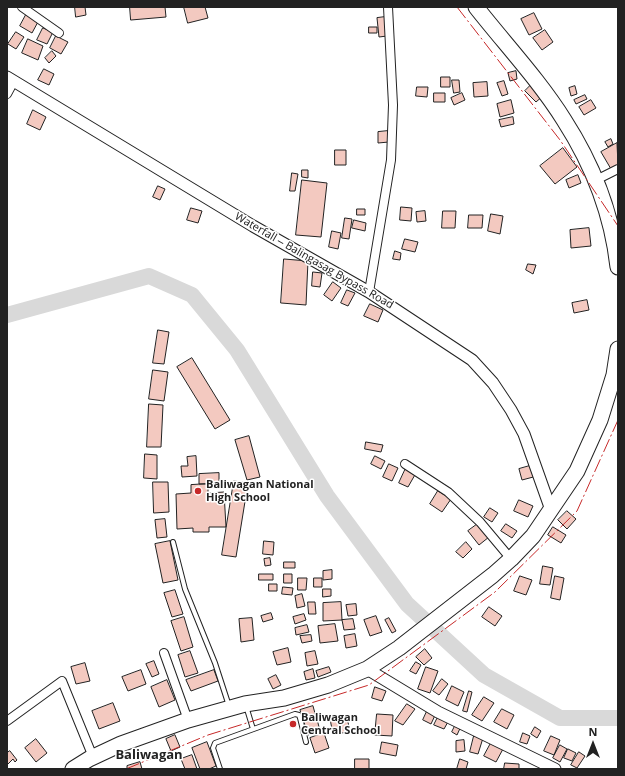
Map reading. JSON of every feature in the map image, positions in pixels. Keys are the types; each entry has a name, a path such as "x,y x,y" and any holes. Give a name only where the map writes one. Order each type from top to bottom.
{"highway":[{"path":"476,7 544,91 564,120 596,180 605,202 618,267"},
{"path":"85,764 136,738 188,720 245,704 284,698 328,686 367,669 399,648 492,575 511,559 534,536 577,471 600,420 614,375 618,349"}],"main road":[{"name":"Waterfall ‒ Balingasag Bypass Road","path":"10,79 253,226 369,292 472,360 492,383 511,410 524,434 551,510"},
{"path":"367,669 438,712 555,769"}],"street":[{"path":"22,7 59,33"},
{"path":"369,292 391,160 393,130 388,7"},
{"path":"7,94 10,79"},
{"path":"596,180 618,169"},
{"path":"405,464 448,492 480,522 511,559"},
{"path":"164,653 188,720"},
{"path":"7,721 62,681 85,764"}],"lane":[{"path":"173,542 186,589 216,663 230,708"},
{"path":"245,704 253,729"},
{"path":"220,769 213,748 215,743 298,714 306,742"}],"building":[{"path":"75,7 85,7 86,15 76,17"},
{"path":"130,7 165,7 166,17 131,20"},
{"path":"184,7 205,7 208,18 188,23"},
{"path":"27,13 39,20 32,33 20,26"},
{"path":"534,13 542,29 529,35 521,19"},
{"path":"385,17 387,36 379,37 377,18"},
{"path":"369,27 377,27 377,33 369,33"},
{"path":"43,28 53,32 47,44 37,40"},
{"path":"545,30 553,42 542,50 533,38"},
{"path":"16,32 24,37 16,49 8,44"},
{"path":"56,36 68,42 61,54 50,48"},
{"path":"28,39 43,46 38,60 22,53"},
{"path":"52,51 56,56 49,63 45,58"},
{"path":"44,69 54,74 49,85 38,80"},
{"path":"516,71 517,79 510,81 508,73"},
{"path":"441,77 450,77 450,87 441,87"},
{"path":"452,80 459,80 460,92 454,93"},
{"path":"504,81 508,94 502,96 497,83"},
{"path":"487,82 488,96 474,97 473,83"},
{"path":"533,83 544,95 536,102 525,91"},
{"path":"575,86 577,94 571,96 569,88"},
{"path":"417,87 428,87 427,97 416,96"},
{"path":"434,93 445,93 445,102 434,102"},
{"path":"462,93 465,100 454,105 451,98"},
{"path":"585,95 587,99 576,104 574,100"},
{"path":"511,100 514,113 500,117 497,104"},
{"path":"591,100 596,108 584,115 579,107"},
{"path":"33,110 46,117 40,130 27,124"},
{"path":"513,117 514,124 501,127 499,120"},
{"path":"388,131 389,142 378,143 378,132"},
{"path":"611,139 613,144 608,147 605,142"},
{"path":"617,143 618,165 611,169 601,152"},
{"path":"563,148 577,167 555,184 540,166"},
{"path":"335,150 346,150 346,165 335,165"},
{"path":"302,170 308,170 308,178 302,177"},
{"path":"292,173 298,174 295,191 290,191"},
{"path":"578,175 581,183 569,188 566,180"},
{"path":"302,180 327,183 321,237 296,235"},
{"path":"158,186 165,189 160,200 153,197"},
{"path":"401,207 412,208 411,221 400,220"},
{"path":"191,208 202,211 198,223 187,220"},
{"path":"357,209 365,209 365,215 357,215"},
{"path":"425,211 426,221 417,222 416,212"},
{"path":"443,211 456,211 455,228 442,228"},
{"path":"491,214 503,216 500,234 488,231"},
{"path":"469,215 483,215 482,228 468,228"},
{"path":"345,218 352,219 349,239 342,238"},
{"path":"354,220 366,223 365,231 352,228"},
{"path":"589,228 591,246 571,248 570,230"},
{"path":"332,231 341,233 338,249 329,247"},
{"path":"405,239 418,242 415,252 402,249"},
{"path":"395,251 401,253 400,260 393,259"},
{"path":"284,259 308,261 306,305 281,303"},
{"path":"528,264 536,265 533,274 526,270"},
{"path":"313,272 322,273 320,287 312,286"},
{"path":"333,282 341,288 332,301 324,295"},
{"path":"347,290 355,293 348,306 341,303"},
{"path":"587,300 589,310 574,313 572,303"},
{"path":"370,304 383,310 378,322 364,316"},
{"path":"158,330 169,332 164,364 153,363"},
{"path":"192,358 230,420 215,429 177,367"},
{"path":"153,370 168,372 164,401 149,399"},
{"path":"149,404 163,405 161,447 147,447"},
{"path":"249,436 260,477 247,480 235,440"},
{"path":"366,442 383,445 381,452 365,449"},
{"path":"145,454 157,455 157,479 144,478"},
{"path":"196,456 197,476 182,477 181,466 188,466 187,457"},
{"path":"375,456 385,461 381,469 371,464"},
{"path":"389,464 398,468 392,481 383,477"},
{"path":"533,465 537,476 522,480 519,469"},
{"path":"406,468 416,473 408,487 399,483"},
{"path":"219,473 219,484 199,484 199,474"},
{"path":"234,481 248,483 236,557 222,555"},
{"path":"153,482 168,482 169,512 154,513"},
{"path":"208,484 208,493 224,492 226,527 209,527 209,532 193,532 193,528 177,529 176,494 191,493 191,485"},
{"path":"438,491 451,499 442,512 430,504"},
{"path":"519,500 533,506 528,517 514,511"},
{"path":"490,508 498,513 492,522 484,517"},
{"path":"567,511 576,519 567,529 558,520"},
{"path":"165,519 167,537 157,538 155,520"},
{"path":"479,523 489,537 479,545 468,531"},
{"path":"506,524 517,531 512,538 501,531"},
{"path":"553,527 566,535 561,543 548,535"},
{"path":"170,541 178,580 163,583 155,544"},
{"path":"264,541 274,542 273,555 263,554"},
{"path":"466,542 472,549 463,558 456,552"},
{"path":"270,558 271,565 265,566 264,559"},
{"path":"284,562 295,562 295,568 284,568"},
{"path":"543,566 553,568 550,585 540,584"},
{"path":"332,570 332,579 323,580 323,571"},
{"path":"259,574 273,574 273,580 259,580"},
{"path":"284,574 292,574 292,583 284,583"},
{"path":"520,576 532,580 526,595 514,591"},
{"path":"555,576 564,578 560,600 551,598"},
{"path":"298,578 307,578 306,590 298,590"},
{"path":"314,578 322,578 322,587 314,587"},
{"path":"269,584 277,584 277,591 269,591"},
{"path":"283,587 293,588 292,595 282,594"},
{"path":"323,589 331,589 331,596 323,597"},
{"path":"175,590 183,614 172,617 164,593"},
{"path":"302,594 305,606 297,608 295,596"},
{"path":"308,602 315,602 316,614 309,614"},
{"path":"341,602 342,620 323,621 323,603"},
{"path":"356,604 357,615 348,616 346,605"},
{"path":"489,607 502,616 495,626 482,617"},
{"path":"271,613 273,619 263,622 261,616"},
{"path":"304,614 306,620 295,624 293,617"},
{"path":"376,616 382,632 370,636 364,620"},
{"path":"184,617 193,647 181,651 171,621"},
{"path":"252,618 254,640 241,642 239,619"},
{"path":"389,618 396,631 392,633 385,620"},
{"path":"353,619 355,629 344,630 342,620"},
{"path":"335,624 338,641 320,643 318,626"},
{"path":"307,625 309,632 296,635 295,628"},
{"path":"355,634 357,646 346,648 344,636"},
{"path":"311,635 312,641 302,643 300,636"},
{"path":"288,648 291,662 277,665 273,652"},
{"path":"425,649 432,658 424,665 416,657"},
{"path":"190,651 198,673 185,677 178,655"},
{"path":"315,651 318,664 307,666 305,653"},
{"path":"154,661 159,674 152,677 146,664"},
{"path":"416,662 421,665 416,674 410,671"},
{"path":"85,663 90,681 76,684 71,667"},
{"path":"329,667 331,672 318,677 316,671"},
{"path":"426,667 438,671 430,693 418,689"},
{"path":"313,669 315,678 306,680 304,672"},
{"path":"141,670 146,684 128,691 122,677"},
{"path":"214,670 218,681 191,691 186,680"},
{"path":"276,675 281,685 273,689 268,679"},
{"path":"442,679 448,684 439,695 433,691"},
{"path":"167,680 175,700 159,707 151,687"},
{"path":"452,686 464,692 458,706 446,700"},
{"path":"375,687 386,691 382,701 372,698"},
{"path":"469,691 472,692 467,712 463,711"},
{"path":"484,697 494,703 482,721 472,715"},
{"path":"113,703 120,721 99,729 92,711"},
{"path":"407,704 415,709 403,725 395,721"},
{"path":"313,706 316,717 303,721 300,710"},
{"path":"429,707 437,711 431,724 423,720"},
{"path":"502,709 514,715 507,729 494,722"},
{"path":"377,714 393,715 392,736 375,735"},
{"path":"439,715 449,720 444,729 434,725"},
{"path":"347,717 350,732 333,734 330,719"},
{"path":"317,719 320,731 308,735 304,722"},
{"path":"457,722 462,724 457,735 452,732"},
{"path":"535,727 541,731 537,738 531,734"},
{"path":"324,733 329,748 315,753 310,738"},
{"path":"523,733 530,736 527,744 520,742"},
{"path":"175,735 180,747 171,751 166,739"},
{"path":"474,736 483,738 478,754 470,752"},
{"path":"551,736 560,740 554,755 544,751"},
{"path":"36,739 47,753 36,762 25,748"},
{"path":"464,740 465,751 456,752 456,741"},
{"path":"207,742 216,766 209,769 200,769 192,748"},
{"path":"382,742 398,745 396,756 380,753"},
{"path":"491,743 503,749 496,762 484,756"},
{"path":"560,745 567,749 560,762 553,758"},
{"path":"568,749 576,753 572,761 564,758"},
{"path":"10,751 17,760 15,762 13,759 7,765 7,753"},
{"path":"579,752 585,756 577,768 571,765"},
{"path":"192,755 197,769 185,769 181,759"},
{"path":"355,759 369,759 369,769 355,769"},
{"path":"460,759 468,762 466,769 457,769"},
{"path":"140,762 142,769 127,769 127,766"},
{"path":"505,763 519,764 519,769 504,769"}],"waterway":[{"path":"7,315 149,276 192,295 237,350 327,496 407,604 484,675 560,718 618,718"}],"power":[{"path":"457,7 560,140 618,226"},
{"path":"126,769 208,735 369,685 495,592 577,511 618,420"}],"place":[{"name":"Baliwagan National High School","path":"198,491"},
{"name":"Baliwagan Central School","path":"293,724"}],"district":[{"name":"Baliwagan","path":"149,755"}]}
